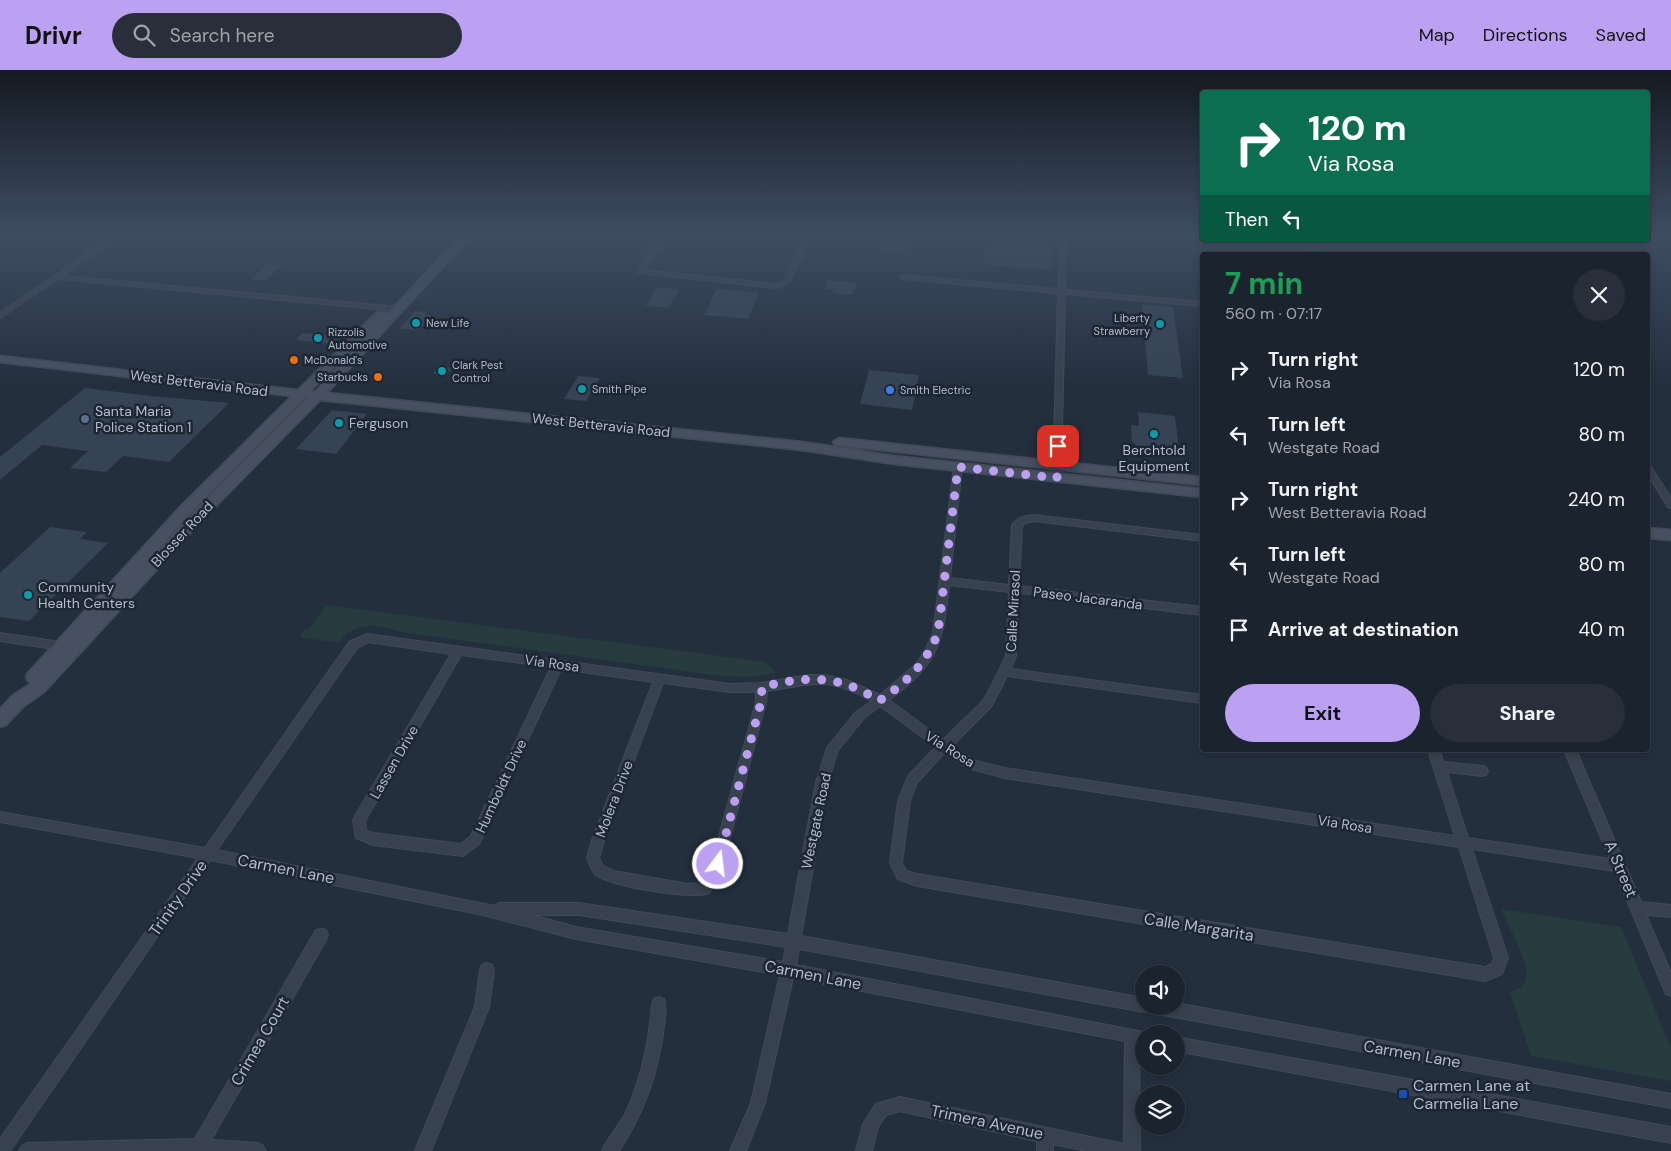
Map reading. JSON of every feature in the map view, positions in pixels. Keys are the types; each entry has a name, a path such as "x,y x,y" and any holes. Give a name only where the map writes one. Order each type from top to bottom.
{"main road":[{"path":"314,391 409,284"},
{"path":"314,391 399,309 422,284"},
{"name":"West Betteravia Road","path":"0,352 314,391 802,446 958,467 1057,471 1200,493"},
{"name":"West Betteravia Road","path":"0,359 1057,471 1200,482"},
{"name":"Blosser Road","path":"18,701 27,684 186,509 314,391"},
{"name":"Blosser Road","path":"0,720 18,701 39,686 314,391"},
{"path":"1650,533 1671,536"}],"street":[{"path":"0,316 46,284"},
{"path":"136,284 399,309"},
{"path":"761,284 776,286 781,284"},
{"path":"987,284 1200,304"},
{"path":"1057,471 1062,284"},
{"name":"Westgate Road","path":"738,1151 758,1103 788,970 822,782 834,748 860,715 896,689 919,668 930,653 938,633 958,467"},
{"path":"1650,472 1671,505"},
{"name":"Calle Mirasol","path":"902,875 896,863 904,801 912,780 987,704 1005,672 1011,656 1017,525 1022,520 1034,518 1200,538"},
{"name":"Paseo Jacaranda","path":"944,581 1200,611"},
{"path":"0,638 61,646"},
{"name":"Via Rosa","path":"353,645 367,638 730,688 762,687 805,678 825,679 846,684 879,701 963,760 981,768 1619,866"},
{"name":"Trinity Drive","path":"1,1151 353,645"},
{"name":"Lassen Drive","path":"405,842 373,839 360,834 359,820 458,650"},
{"name":"Humboldt Drive","path":"405,842 463,850 475,840 558,664"},
{"path":"1005,672 1200,699"},
{"name":"Molera Drive","path":"660,678 598,840 593,858 599,870 613,877 688,890 704,889 714,879 761,702 762,687"},
{"path":"1435,752 1464,842"},
{"name":"A Street","path":"1571,752 1671,989"},
{"path":"1439,766 1482,771"},
{"name":"Carmen Lane","path":"0,817 208,854 483,909 576,932 788,970 1135,1036"},
{"name":"Calle Margarita","path":"902,875 917,880 1485,974 1497,969 1501,958 1464,842"},
{"path":"1638,908 1671,912"},
{"name":"Carmen Lane","path":"483,909 579,909 792,940 1135,1003"},
{"name":"Crimea Court","path":"199,1147 321,935"},
{"path":"423,1151 482,1007 487,970"},
{"path":"610,1151 629,1122 647,1076 658,1034 659,1004"},
{"name":"Carmen Lane","path":"1185,1012 1671,1101"},
{"path":"1185,1046 1671,1135"},
{"path":"1132,1151 1136,1075"},
{"name":"Trimera Avenue","path":"864,1151 871,1124 881,1109 900,1104 1122,1151"},
{"path":"1045,1151 1046,1135"},
{"path":"28,1151 199,1147 258,1151"}],"green space":[{"path":"326,605 766,662 776,673 753,677 721,676 402,632 376,626 361,627 353,630 339,643 299,637 305,629 309,629"},
{"path":"1501,909 1621,927 1671,1048 1671,1081 1531,1056 1510,992 1523,985 1526,978 1526,969 1519,948"}],"building":[{"path":"827,284 857,284 853,295 832,293 833,289 825,289"},
{"path":"656,288 679,289 668,308 646,306"},
{"path":"717,289 759,293 748,319 704,315"},
{"name":"Liberty Strawberry","path":"1142,304 1173,307 1183,378 1148,375"},
{"name":"New Life","path":"415,311 427,312 424,315 431,315 418,330 399,329"},
{"name":"Rizzolis Automotive","path":"330,331 341,332 337,337 340,337 333,344 295,340 303,333 326,335"},
{"name":"Clark Pest Control","path":"438,366 452,368 446,375 437,376 437,374 433,374"},
{"name":"Smith Electric","path":"869,370 919,375 912,410 860,404"},
{"name":"Smith Pipe","path":"578,376 600,378 586,401 564,399"},
{"path":"85,388 229,403 169,462 123,456 106,472 70,468 88,451 42,445 0,480 0,457"},
{"name":"Ferguson","path":"332,410 367,414 336,454 296,449"},
{"name":"Berchtold Equipment","path":"1138,412 1175,416 1179,450 1138,446 1132,442 1131,425 1139,426"},
{"name":"Community Health Centers","path":"50,527 87,532 80,539 108,543 29,621 0,617 0,573"}],"place":[{"name":"New Life","path":"416,323"},
{"name":"Liberty Strawberry","path":"1160,324"},
{"name":"Rizzolis Automotive","path":"318,338"},
{"name":"McDonald's","path":"294,360"},
{"name":"Clark Pest Control","path":"442,371"},
{"name":"Starbucks","path":"378,377"},
{"name":"Smith Pipe","path":"582,389"},
{"name":"Smith Electric","path":"890,390"},
{"name":"Santa Maria Police Station 1","path":"85,419"},
{"name":"Ferguson","path":"339,423"},
{"name":"Berchtold Equipment","path":"1154,434"},
{"name":"Community Health Centers","path":"28,595"},
{"name":"Carmen Lane at Carmelia Lane","path":"1403,1094"}],"route":[{"path":"718,864 761,702 762,687 805,678 825,679 846,684 869,694 879,701 896,689 919,668 930,653 938,633 958,467 1057,478 1058,446"}]}
